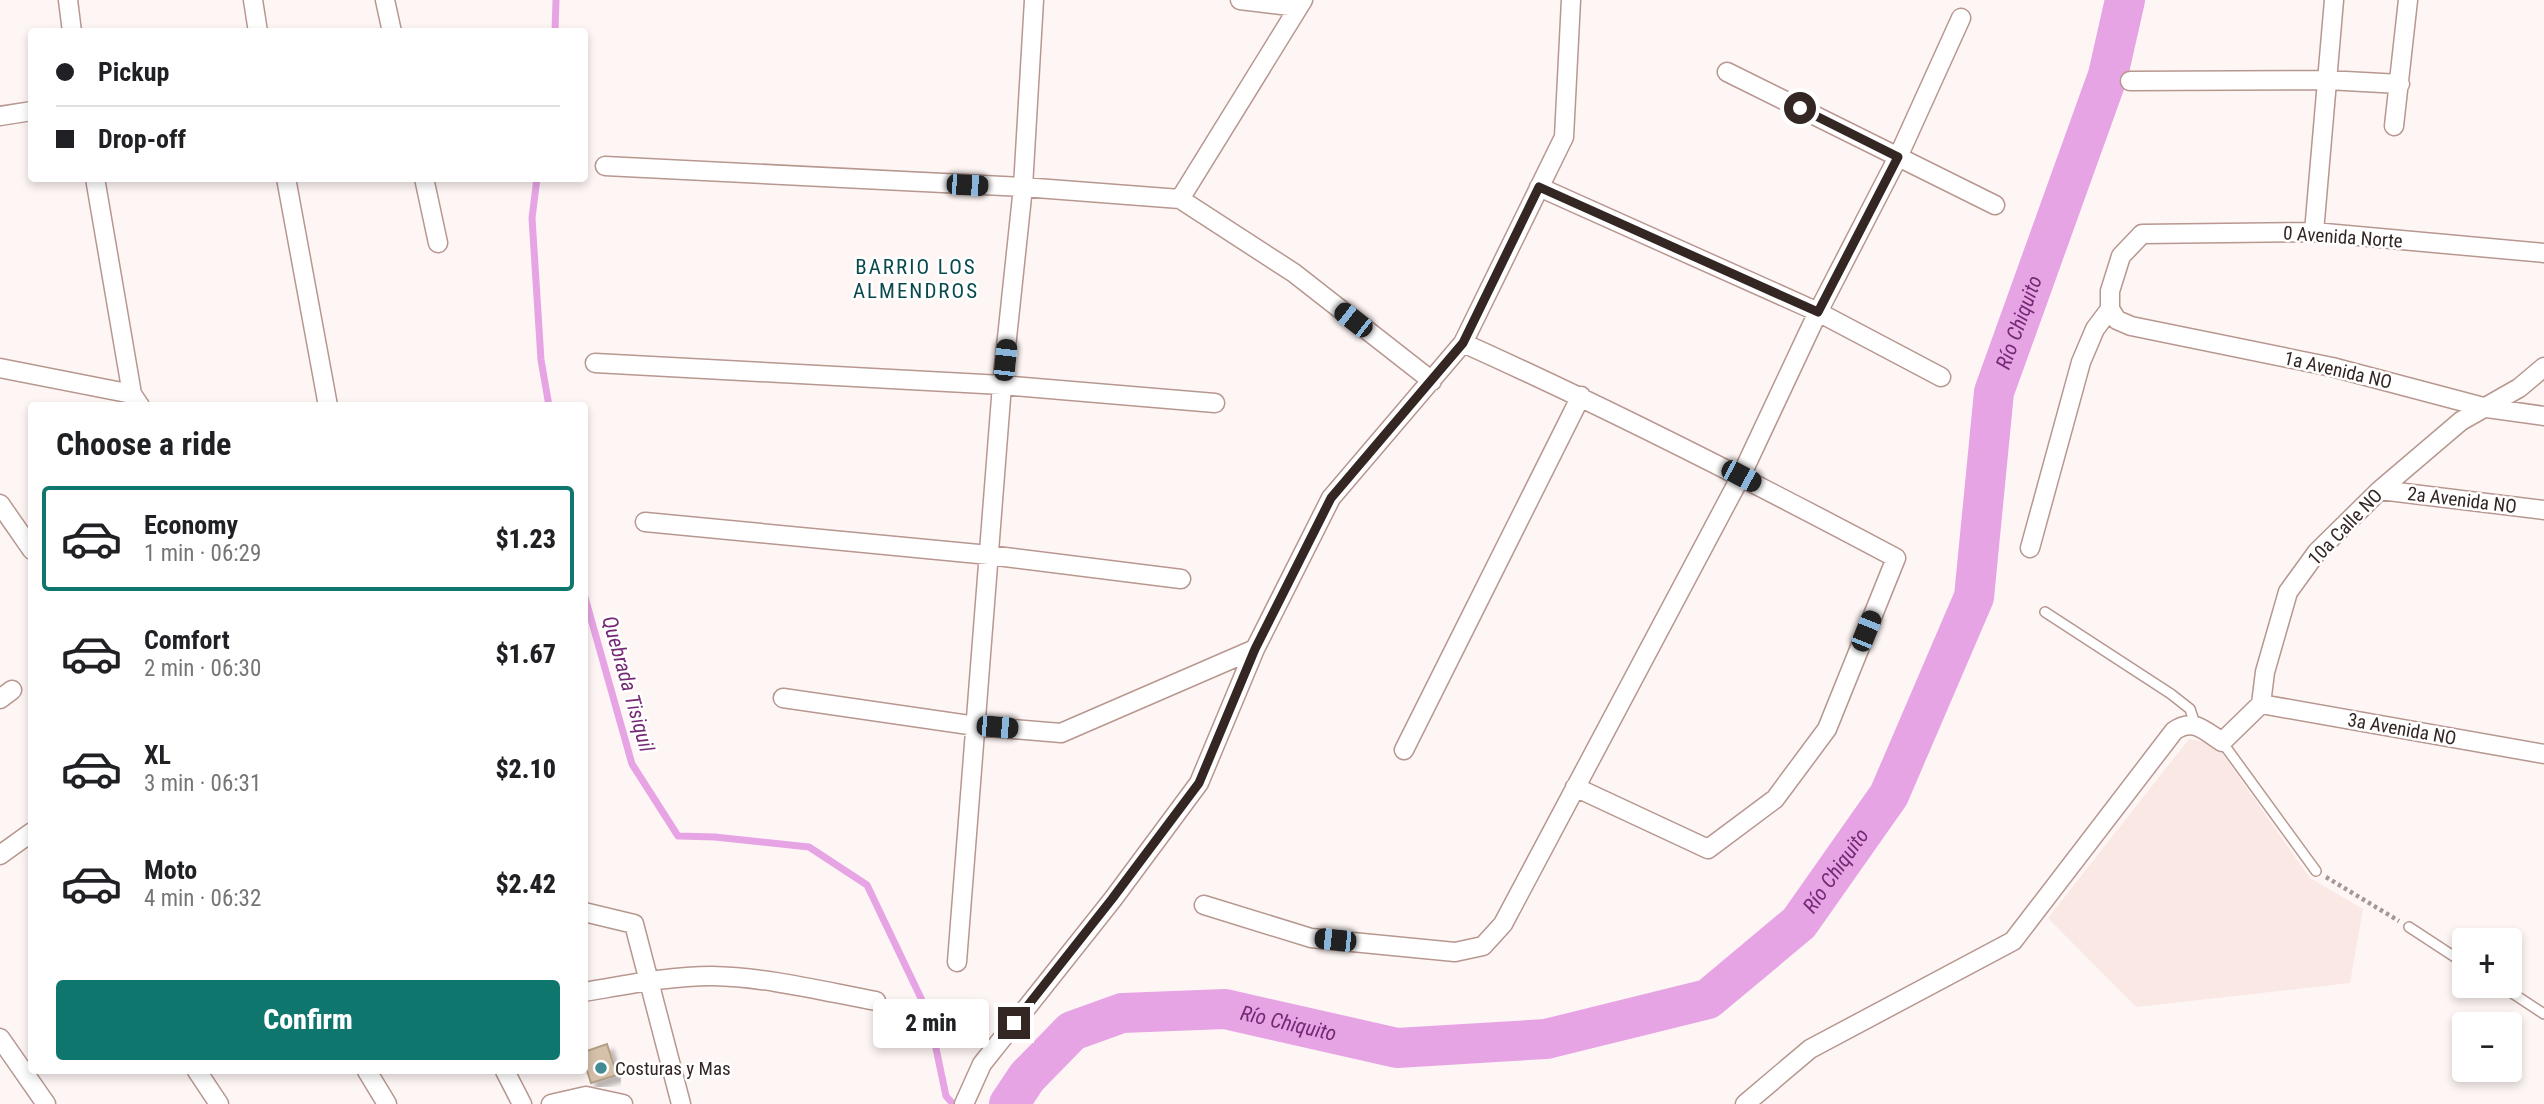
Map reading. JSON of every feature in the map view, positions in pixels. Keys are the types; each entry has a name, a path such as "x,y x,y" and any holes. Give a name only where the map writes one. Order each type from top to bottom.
{"street":[{"path":"68,0 72,28"},
{"path":"253,0 257,28"},
{"path":"385,0 392,28"},
{"path":"957,962 1002,385 1023,187 1034,0"},
{"path":"1180,199 1301,4 1240,0"},
{"path":"964,1104 982,1064 1199,783 1255,649 1331,498 1463,343 1563,137 1571,0"},
{"path":"2314,232 2334,0"},
{"path":"2394,126 2408,0"},
{"path":"1204,905 1311,938 1455,952 1483,946 1503,924 1741,476 1818,312 1898,157 1961,18"},
{"path":"1727,72 1995,205"},
{"path":"2130,81 2327,80 2400,84"},
{"path":"0,116 28,112"},
{"path":"605,166 1023,187 1180,199 1294,273 1432,381"},
{"path":"0,368 136,400 96,182"},
{"path":"287,182 326,402"},
{"path":"425,182 438,243"},
{"path":"1539,187 1818,312 1941,377"},
{"name":"0 Avenida Norte","path":"2110,309 2110,291 2122,256 2142,234 2314,232 2544,253"},
{"path":"2030,548 2081,362 2095,329 2110,309"},
{"name":"1a Avenida NO","path":"2110,309 2117,320 2131,326 2332,367 2487,408 2544,416"},
{"path":"1463,343 1581,396 1896,558 1827,729 1775,799 1708,849 1575,788"},
{"path":"595,363 1002,385 1215,403"},
{"name":"10a Calle NO","path":"2261,704 2265,672 2288,592 2317,552 2380,490 2460,421 2519,388 2544,367"},
{"path":"1404,750 1581,396"},
{"name":"2a Avenida NO","path":"2380,490 2544,510"},
{"path":"0,504 28,544"},
{"path":"645,522 989,555 1181,579"},
{"path":"783,698 976,726 1060,733 1255,649"},
{"path":"1745,1104 1810,1049 2013,941 2174,731 2182,725 2195,724 2222,742 2261,704"},
{"name":"3a Avenida NO","path":"2261,704 2544,754"},
{"path":"0,855 28,835"},
{"path":"588,913 634,925 681,1104"},
{"path":"588,991 712,976 778,983 876,1001"},
{"path":"0,1038 46,1104"},
{"path":"199,1074 219,1104"},
{"path":"369,1074 387,1104"},
{"path":"507,1074 522,1104"},
{"path":"551,1104 586,1096 623,1104"}],"lane":[{"path":"2045,612 2171,694 2190,709 2195,724"},
{"path":"2222,742 2316,871"},
{"path":"2409,928 2452,955"},
{"path":"2520,998 2544,1014"}],"path":[{"path":"2316,871 2409,928"}],"shaded area":[{"path":"2189,739 2206,742 2219,749 2310,878 2363,909 2350,983 2136,1007 2048,918"}],"building":[{"name":"Costuras y Mas","path":"607,1044 617,1075 591,1083 588,1074 588,1051"}],"waterway":[{"name":"Quebrada Tisiquil","path":"555,28 556,0"},
{"name":"Río Chiquito","path":"1009,1104 1027,1077 1072,1031 1122,1013 1225,1009 1397,1048 1546,1039 1708,999 1799,923 1889,795 1974,597 1994,392 2108,75 2125,0"},
{"name":"Quebrada Tisiquil","path":"536,182 532,218 541,360 548,402"},
{"name":"Quebrada Tisiquil","path":"588,608 632,764 678,836 809,847 867,885 929,1015 946,1096 953,1104"}],"place":[{"name":"Costuras y Mas","path":"601,1068"}],"district":[{"name":"BARRIO LOS ALMENDROS","path":"916,279"}],"route":[{"path":"1014,1023 1199,783 1255,649 1331,498 1463,343 1539,187 1818,312 1898,157 1800,108"}]}
